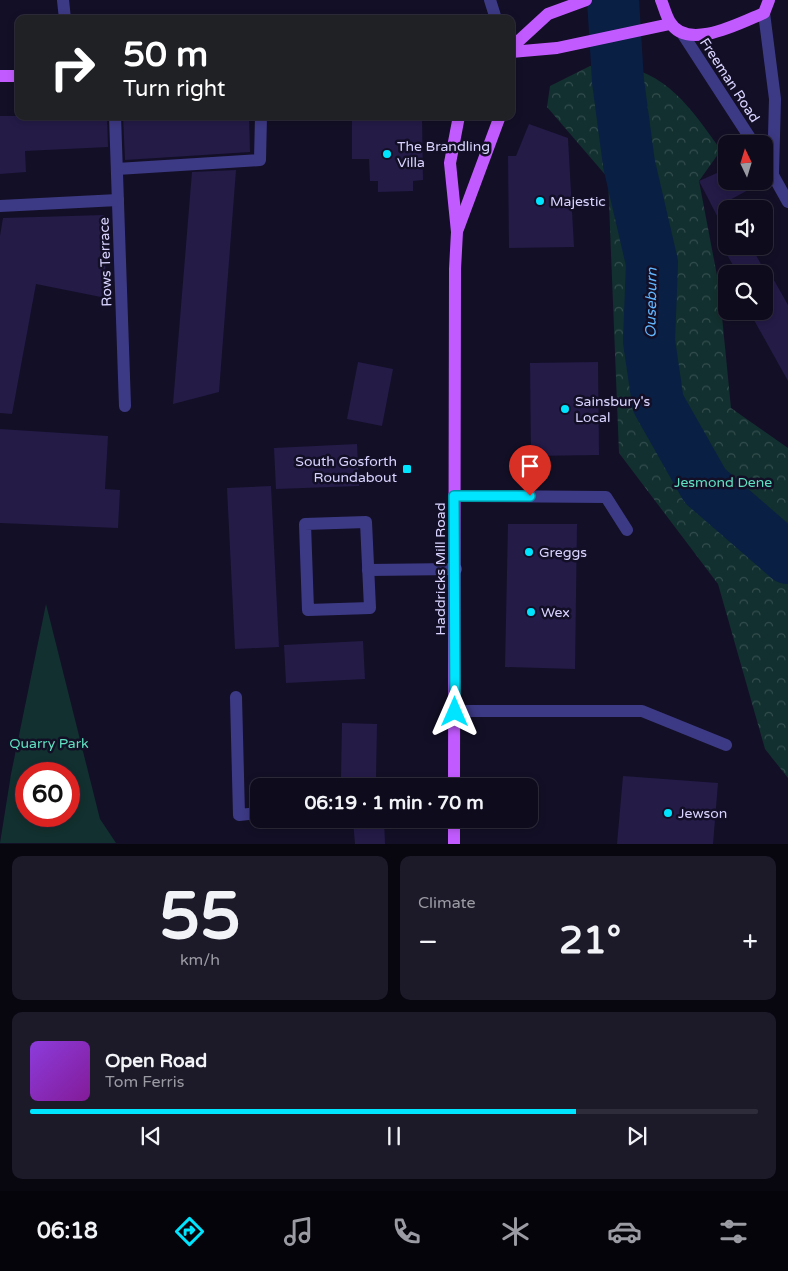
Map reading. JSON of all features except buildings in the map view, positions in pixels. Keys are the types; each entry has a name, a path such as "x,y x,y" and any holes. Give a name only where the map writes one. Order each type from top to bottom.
{"main road":[{"path":"515,46 548,14 586,0"},
{"path":"662,0 670,24 682,32 702,35 720,31 769,4"},
{"path":"515,50 557,48 670,24"},
{"path":"0,76 15,76"},
{"name":"Haddricks Mill Road","path":"454,778 456,569 454,496 457,232 450,163 458,120"},
{"name":"Haddricks Mill Road","path":"457,232 499,120"},
{"path":"454,828 454,844"}],"street":[{"path":"63,0 64,15"},
{"path":"490,0 495,15"},
{"name":"Freeman Road","path":"769,4 775,99 773,173 788,202"},
{"name":"Freeman Road","path":"682,32 748,135"},
{"name":"Rows Terrace","path":"115,120 125,406"},
{"path":"116,168 260,160 261,120"},
{"path":"0,206 118,200"},
{"path":"454,496 606,497 627,530"},
{"path":"366,522 368,570 370,608 308,610 305,524 366,522"},
{"path":"368,570 456,569"},
{"path":"236,697 239,815 250,814"},
{"path":"455,712 642,711 726,745"}],"green space":[{"name":"Jesmond Dene","path":"611,64 631,68 648,74 663,83 688,106 718,146 718,154 699,181 718,281 718,320 722,320 731,408 788,448 788,778 765,749 718,584 619,453 608,178 547,107 550,86 590,66"},
{"name":"Quarry Park","path":"46,604 100,819 116,843 0,843 11,774"}],"waterway":[{"name":"Ouseburn","path":"613,0 618,81 629,164 652,263 649,341 658,403 705,486 788,558"}],"place":[{"name":"The Brandling Villa","path":"387,154"},
{"name":"Majestic","path":"540,201"},
{"name":"Sainsbury's Local","path":"565,409"},
{"name":"South Gosforth Roundabout","path":"407,469"},
{"name":"Greggs","path":"529,552"},
{"name":"Wex","path":"531,612"},
{"name":"Jewson","path":"668,813"}],"route":[{"path":"455,712 456,569 454,496 530,496"}]}
